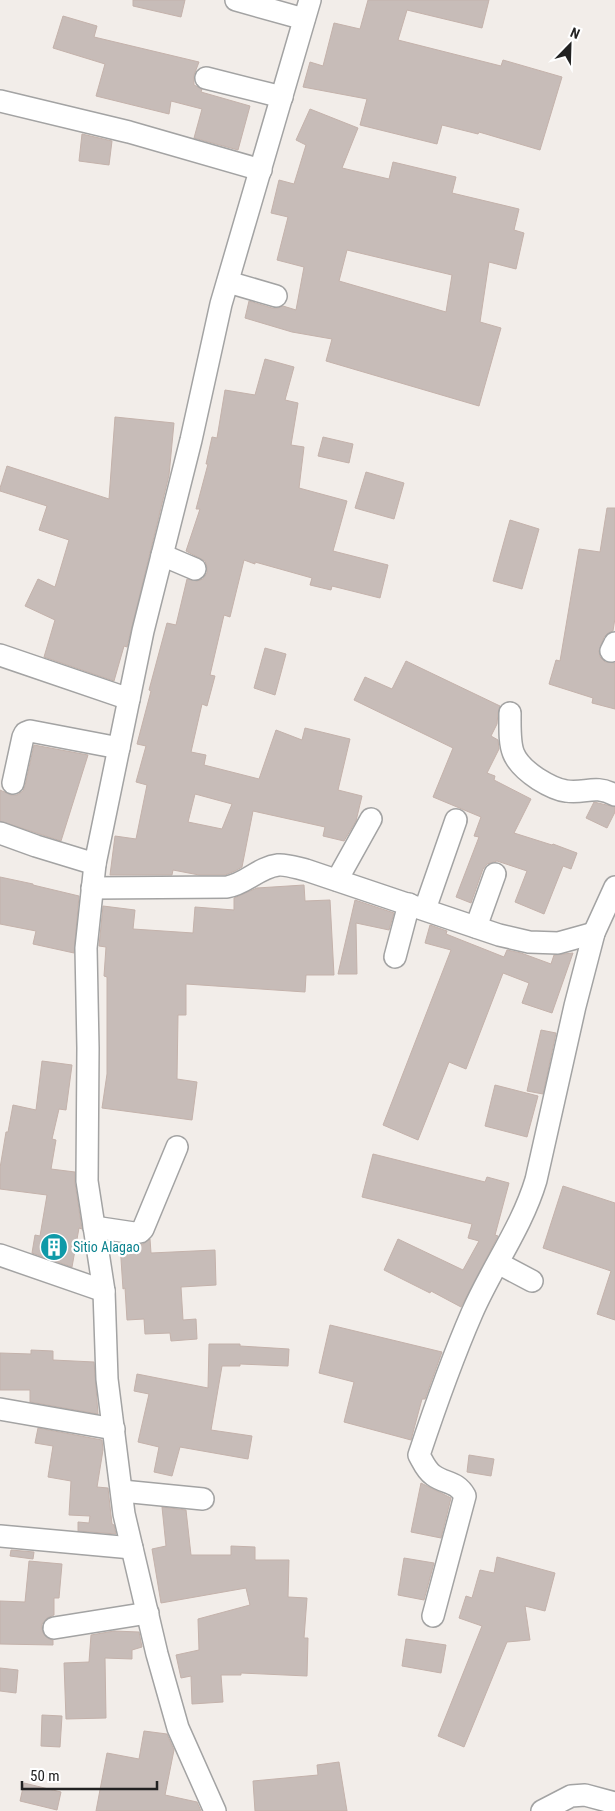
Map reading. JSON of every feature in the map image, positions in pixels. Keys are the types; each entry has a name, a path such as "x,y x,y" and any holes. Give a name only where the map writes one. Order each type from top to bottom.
{"street":[{"path":"215,1811 178,1728 157,1654 124,1514 107,1379 104,1291 87,1182 88,1048 86,948 95,864 143,631 228,282 307,10 236,0"},
{"path":"206,78 282,97"},
{"path":"0,101 129,132 261,170"},
{"path":"228,282 276,296"},
{"path":"162,555 195,569"},
{"path":"0,655 129,699"},
{"path":"510,713 510,738 513,751 518,764 533,776 546,784 566,791 604,790 615,795"},
{"path":"13,783 23,737 25,733 30,731 119,748"},
{"path":"337,880 371,819"},
{"path":"395,957 456,820"},
{"path":"0,833 95,864"},
{"path":"92,888 227,887 243,882 260,870 279,864 306,870 499,935 529,942 558,943 594,933"},
{"path":"476,927 495,874"},
{"path":"433,1616 465,1496 460,1487 433,1475 425,1467 420,1455 440,1394 472,1311 532,1195 575,1006 594,933 615,887"},
{"path":"94,1227 134,1233 140,1232 143,1229 177,1147"},
{"path":"0,1255 104,1291"},
{"path":"498,1263 532,1281"},
{"path":"0,1409 114,1429"},
{"path":"122,1491 203,1499"},
{"path":"0,1536 132,1548"},
{"path":"54,1628 148,1613"},
{"path":"542,1811 571,1796 585,1795 615,1803"}],"building":[{"path":"133,0 185,0 181,17 133,6"},
{"path":"368,0 489,0 482,28 407,10 398,40 501,66 503,60 562,77 540,150 479,132 478,134 442,125 437,144 360,125 367,99 303,87 310,62 323,66 334,23 360,29"},
{"path":"63,16 97,26 94,37 199,62 194,75 194,85 202,89 201,92 250,106 238,150 194,138 202,109 171,101 169,114 96,96 105,64 53,48"},
{"path":"310,109 358,128 342,168 389,179 393,162 456,177 452,193 519,209 514,230 524,233 516,269 489,262 480,322 501,328 479,406 326,361 332,339 292,332 245,318 249,301 272,308 283,306 296,310 304,267 277,260 288,217 271,213 279,180 294,184 306,145 296,140","holes":["347,250 452,275 446,312 339,281"]},
{"path":"82,134 112,141 109,165 79,161"},
{"path":"265,359 294,367 285,400 298,403 291,445 304,447 299,488 347,501 333,551 388,565 380,598 332,586 331,590 310,585 312,578 244,560 230,617 224,615 210,675 215,676 207,706 202,704 191,752 206,755 204,765 259,779 276,730 302,740 305,728 350,739 338,790 362,796 356,821 344,841 323,836 325,827 253,811 242,867 235,871 225,875 199,875 173,870 172,875 110,875 115,836 136,839 147,785 136,782 146,746 137,744 167,623 176,625 187,579 197,581 203,579 207,573 205,561 186,551 200,509 196,509 208,464 206,464 212,437 217,438 225,390 255,395","holes":["195,794 232,804 222,829 188,822"]},
{"path":"115,417 174,423 169,475 127,647 124,646 114,681 44,657 55,620 25,606 38,579 55,587 69,540 39,530 47,506 0,491 0,488 7,466 109,499"},
{"path":"323,437 353,444 349,463 318,456"},
{"path":"366,472 404,483 394,519 355,508"},
{"path":"607,508 615,508 615,618 613,631 604,637 599,651 600,657 605,662 615,663 615,709 592,703 593,698 549,684 556,660 560,661 579,549 600,552"},
{"path":"510,520 539,529 522,589 493,581"},
{"path":"265,648 286,654 275,695 254,688"},
{"path":"406,661 500,706 497,724 491,736 498,740 499,749 487,773 495,776 494,780 531,799 514,833 577,853 571,869 563,866 544,914 515,902 527,871 497,861 487,864 483,869 471,903 456,897 479,837 474,836 481,817 433,797 453,748 354,700 365,677 392,689"},
{"path":"34,745 88,755 61,841 0,821 0,790 11,795 17,795 23,791"},
{"path":"594,802 615,807 615,812 607,828 586,818"},
{"path":"0,877 79,896 74,953 33,944 36,931 0,924"},
{"path":"304,885 305,901 330,900 334,975 306,975 305,992 186,984 186,1015 178,1015 177,1079 197,1082 192,1120 102,1108 107,1074 107,977 104,976 106,947 99,946 103,906 135,910 133,929 193,933 195,907 234,910 234,898 257,888"},
{"path":"355,900 394,913 389,930 356,923 357,974 338,974"},
{"path":"430,925 447,931 446,934 504,957 507,950 551,964 554,955 573,953 552,1013 522,1003 529,983 503,973 466,1069 449,1062 418,1140 383,1125 451,950 425,943"},
{"path":"541,1030 556,1033 543,1094 527,1091"},
{"path":"42,1061 72,1065 66,1110 59,1109 52,1139 56,1140 51,1169 75,1172 82,1229 79,1228 72,1267 32,1253 35,1235 40,1236 47,1195 0,1189 0,1168 13,1105 36,1110"},
{"path":"495,1085 538,1096 527,1137 485,1126"},
{"path":"373,1154 485,1182 487,1177 509,1183 495,1235 498,1236 461,1307 384,1270 398,1239 463,1270 479,1241 468,1238 472,1224 362,1197"},
{"path":"563,1186 615,1203 615,1320 597,1314 611,1271 543,1248"},
{"path":"150,1239 151,1253 215,1250 216,1285 181,1287 183,1320 196,1319 197,1339 171,1341 170,1333 145,1334 144,1319 127,1320 120,1244 143,1244"},
{"path":"330,1325 442,1352 425,1399 422,1399 411,1440 344,1422 354,1382 319,1373"},
{"path":"209,1344 240,1344 240,1346 289,1349 288,1366 240,1364 240,1366 222,1366 211,1430 252,1436 248,1459 180,1447 172,1476 154,1472 159,1447 138,1442 149,1394 134,1391 137,1374 208,1388"},
{"path":"31,1350 53,1351 53,1360 94,1362 98,1414 30,1402 30,1390 0,1390 0,1353 31,1354"},
{"path":"38,1428 102,1440 103,1450 97,1487 108,1488 112,1524 116,1534 78,1531 78,1522 89,1523 90,1516 69,1515 71,1481 48,1477 53,1446 35,1443"},
{"path":"469,1455 494,1459 491,1476 467,1472"},
{"path":"421,1483 451,1498 441,1538 411,1532"},
{"path":"162,1507 186,1510 191,1555 231,1555 231,1546 255,1547 255,1560 289,1560 288,1597 307,1598 304,1638 308,1638 307,1676 241,1673 241,1675 221,1675 223,1702 192,1704 191,1676 181,1678 176,1655 199,1650 198,1619 250,1605 246,1588 161,1603 152,1549 166,1546"},
{"path":"11,1550 34,1552 33,1559 10,1556"},
{"path":"497,1557 555,1573 545,1611 525,1606 530,1640 507,1642 464,1747 438,1736 482,1626 459,1618 466,1596 472,1598 480,1570 494,1573"},
{"path":"404,1558 434,1563 424,1600 398,1595"},
{"path":"29,1561 62,1564 59,1598 54,1598 54,1615 47,1618 42,1624 44,1635 53,1640 53,1645 0,1644 0,1601 25,1602"},
{"path":"114,1631 139,1632 142,1647 132,1650 132,1659 105,1658 106,1718 66,1719 64,1663 89,1662 91,1635"},
{"path":"406,1639 446,1645 441,1673 402,1666"},
{"path":"0,1668 18,1670 16,1693 0,1691"},
{"path":"42,1715 62,1716 60,1747 41,1746"},
{"path":"144,1731 167,1734 174,1750 165,1795 197,1802 201,1811 96,1811 107,1753 139,1759"},
{"path":"339,1762 347,1811 255,1811 253,1781 318,1775 317,1765"},
{"path":"24,1783 61,1792 57,1810 20,1801"}],"place":[{"name":"Sitio Alagao","path":"54,1247"}]}
